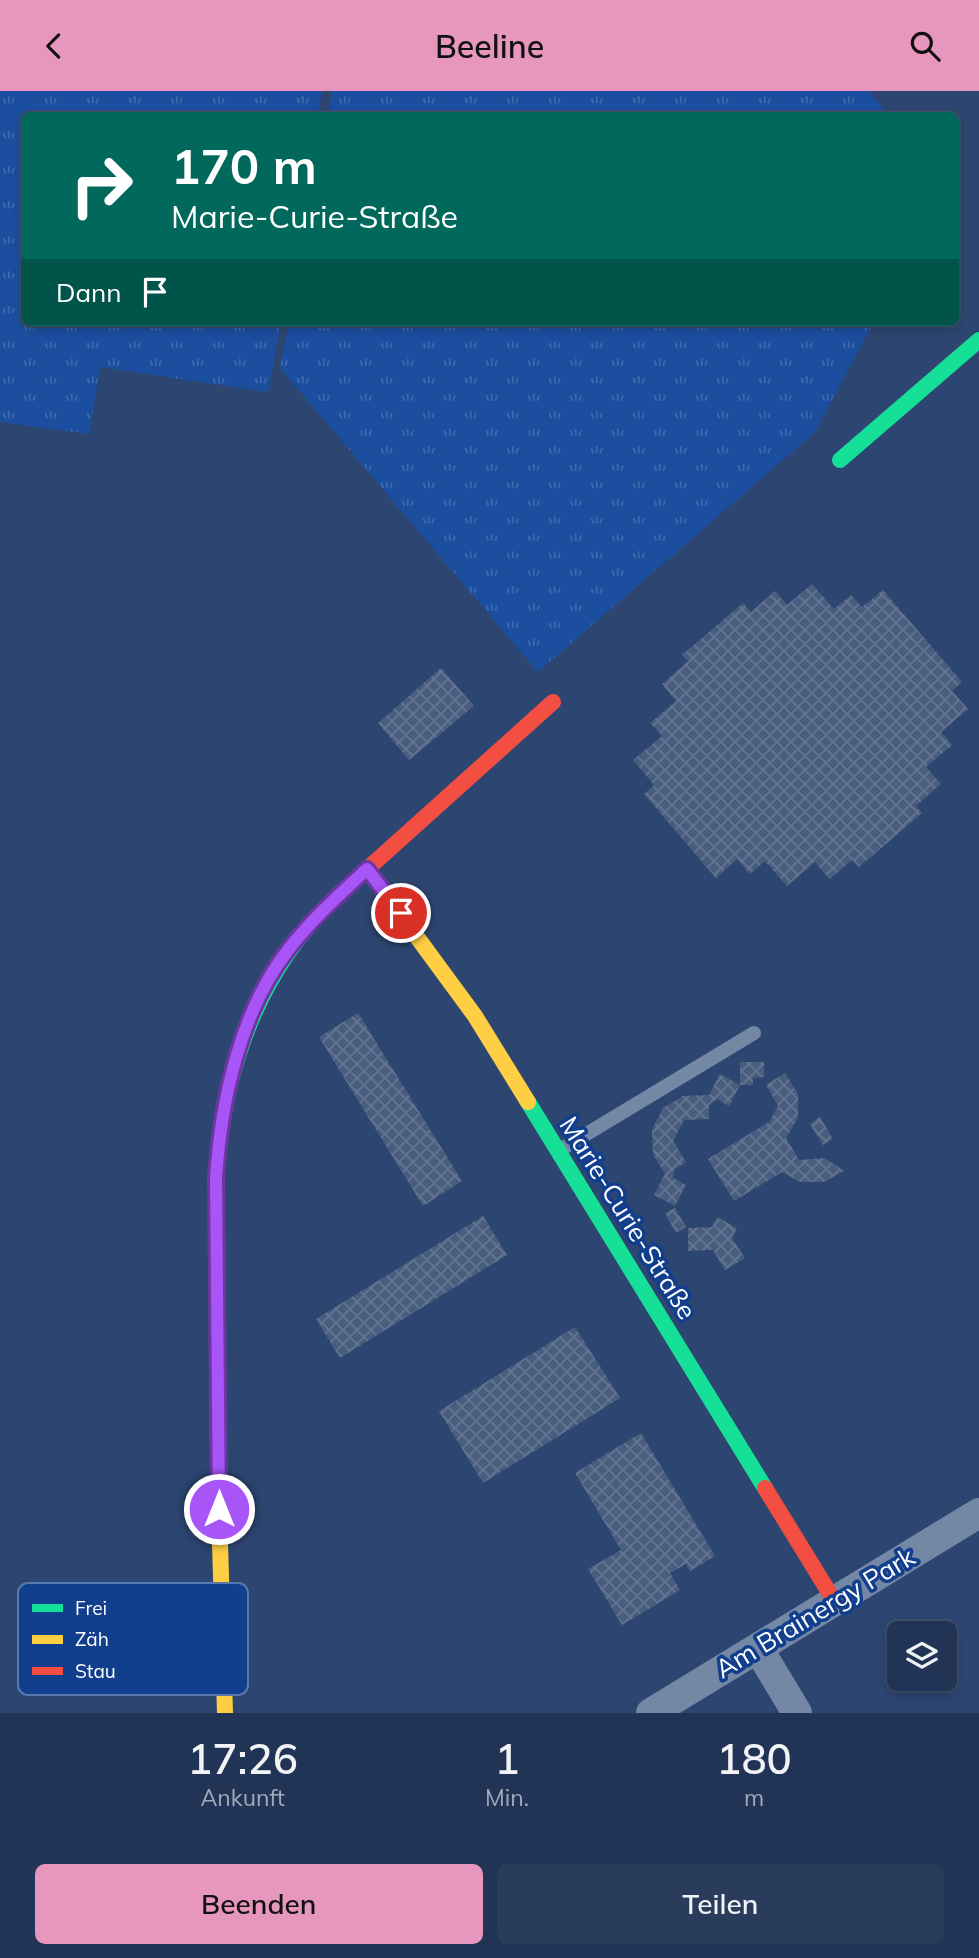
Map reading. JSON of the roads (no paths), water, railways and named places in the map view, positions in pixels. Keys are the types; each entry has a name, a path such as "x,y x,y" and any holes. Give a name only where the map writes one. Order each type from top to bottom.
{"street":[{"path":"840,460 979,340"},
{"path":"222,1583 216,1178 219,1128 252,1013 286,952 320,911 554,702"},
{"name":"Marie-Curie-Straße","path":"367,869 475,1016 835,1602"},
{"name":"Am Brainergy Park","path":"651,1713 979,1513"},
{"path":"758,1648 797,1713"},
{"path":"225,1695 226,1713"}],"lane":[{"path":"558,1152 754,1033"}]}
